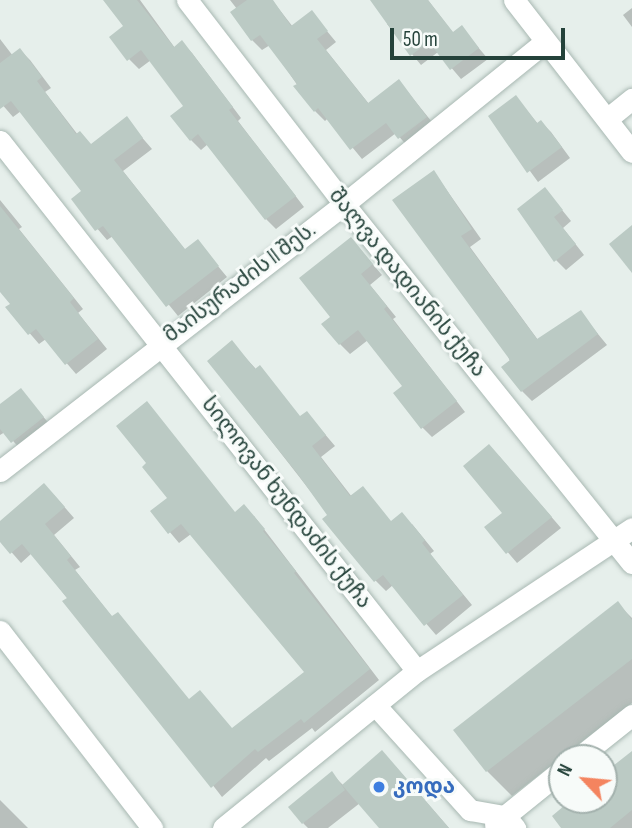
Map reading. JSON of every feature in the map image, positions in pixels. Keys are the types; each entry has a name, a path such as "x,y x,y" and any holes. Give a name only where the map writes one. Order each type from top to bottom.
{"street":[{"name":"შალვა დადიანის ქუჩა","path":"187,0 344,204 632,563"},
{"path":"514,0 632,152"},
{"name":"მაისურაძის II შეს.","path":"0,471 161,343 344,204 545,42"},
{"path":"607,119 632,100"},
{"name":"სილოვან ხუნდაძის ქუჩა","path":"0,141 417,671"},
{"path":"223,828 417,671 632,528"},
{"path":"0,631 152,828"},
{"path":"375,705 470,810 504,824 548,784"},
{"path":"596,744 632,715"}],"building":[{"path":"103,0 137,0 174,47 182,40 233,107 229,110 296,196 265,220 198,134 190,141 170,116 183,106 141,50 127,61 109,37 123,26"},
{"path":"247,0 273,0 291,26 312,10 328,31 317,39 368,103 399,79 427,117 398,139 386,123 350,150 318,108 314,112 293,86 297,84 260,35 251,41 230,12"},
{"path":"370,0 428,0 453,32 462,25 479,48 450,70 429,42 410,56"},
{"path":"20,48 42,77 37,81 76,134 80,131 91,144 127,116 143,138 114,160 185,249 198,239 219,266 166,307 103,226 95,231 71,199 81,191 11,101 0,109 0,63"},
{"path":"516,95 537,123 541,120 562,147 527,173 488,116"},
{"path":"434,170 472,229 461,236 537,339 581,310 598,334 521,392 501,367 510,360 392,200"},
{"path":"545,187 563,210 554,217 576,244 554,262 517,209"},
{"path":"0,206 74,298 70,302 98,339 65,365 36,329 28,335 5,307 10,304 0,292"},
{"path":"632,225 632,273 609,244"},
{"path":"351,237 373,264 361,274 387,306 384,309 457,401 421,429 393,393 402,386 358,330 339,345 321,324 330,317 299,278"},
{"path":"232,340 255,369 260,365 300,416 307,411 326,435 312,446 350,496 363,486 391,521 402,512 425,540 422,543 463,595 424,626 383,575 374,582 344,546 322,519 327,515 297,473 207,361"},
{"path":"21,388 44,417 11,443 0,429 0,404"},
{"path":"147,401 235,512 244,504 265,529 263,531 296,571 294,573 370,669 304,723 301,719 258,752 255,749 211,788 62,601 67,598 22,544 10,554 0,542 0,521 44,483 65,507 45,524 71,556 67,560 112,616 118,612 189,699 200,690 232,728 304,672 181,524 168,534 150,511 167,498 142,467 146,463 116,426"},
{"path":"489,444 552,517 506,554 484,527 502,513 463,466"},
{"path":"618,601 632,620 632,659 486,772 453,730"},
{"name":"კოდა","path":"382,750 449,828 379,828 342,785"},
{"path":"632,751 632,810 610,828 561,828 552,816 554,814 618,814 618,762"},
{"path":"332,771 345,790 302,824 288,807"}],"place":[{"name":"კოდა","path":"379,787"}]}
